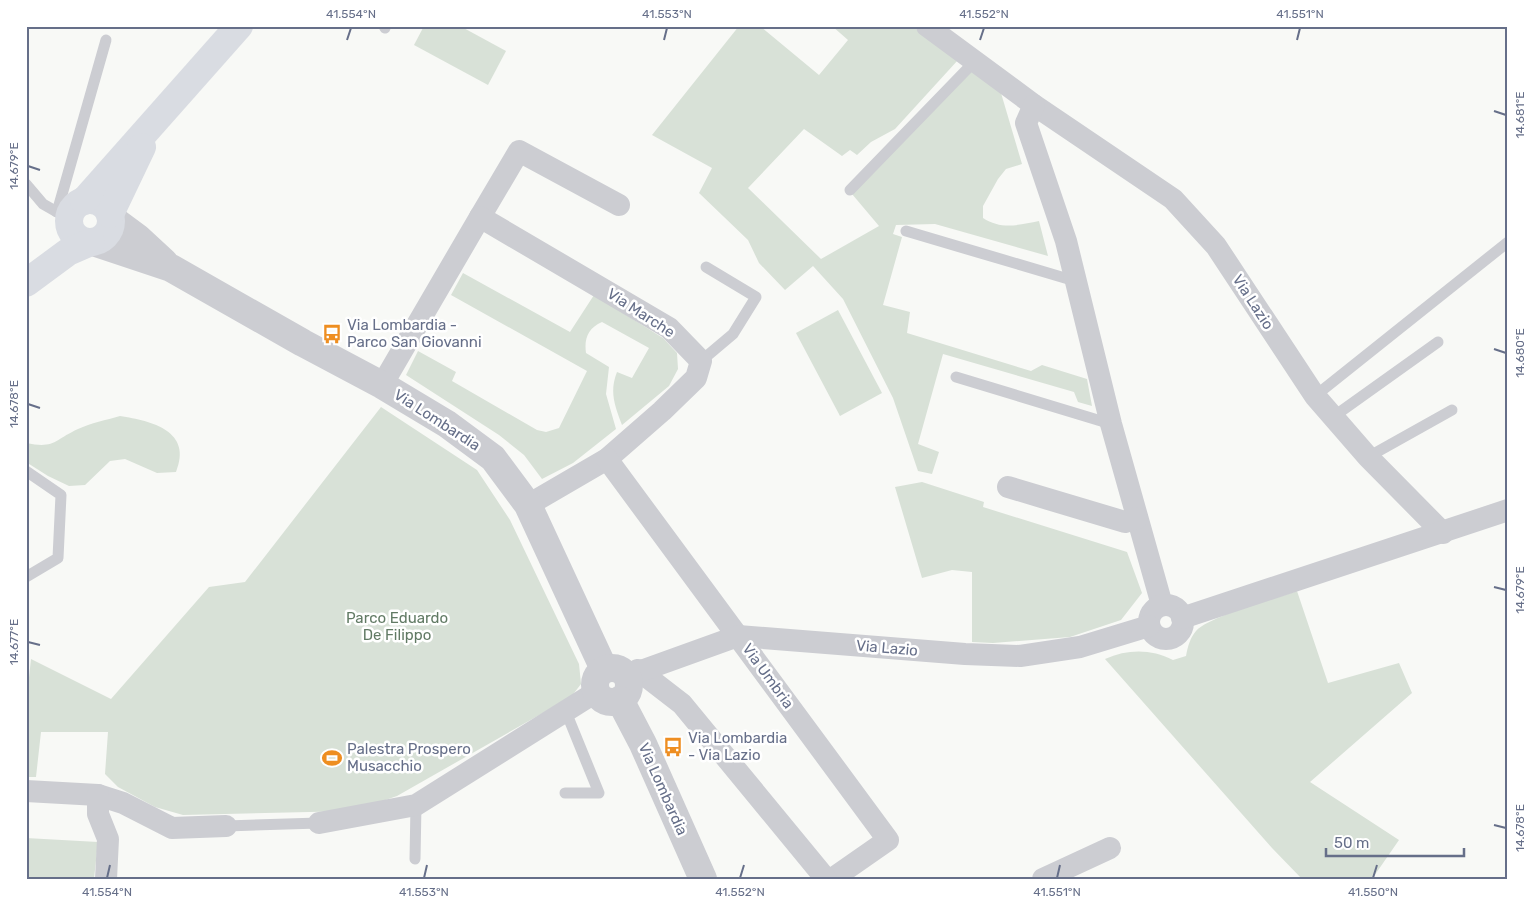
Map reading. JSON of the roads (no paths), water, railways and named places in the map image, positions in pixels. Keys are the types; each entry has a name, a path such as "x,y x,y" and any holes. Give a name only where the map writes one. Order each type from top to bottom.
{"main road":[{"path":"26,270 70,212 152,126 239,26"},
{"path":"26,283 68,252 107,234 111,216 152,126"},
{"path":"70,212 97,201 108,208 111,216"},
{"path":"70,212 73,234 84,241 92,242"}],"street":[{"name":"Via Lazio","path":"927,26 1034,105 1173,199 1216,246 1315,396 1368,457 1443,533"},
{"path":"1034,105 1026,123 1066,241 1111,424 1162,606"},
{"path":"382,385 519,151 619,206"},
{"name":"Via Lombardia","path":"111,216 171,268"},
{"name":"Via Marche","path":"480,217 669,328 701,361"},
{"name":"Via Lombardia","path":"92,242 171,268 303,343 382,385 447,424 493,458 528,505 617,681 703,879"},
{"path":"528,505 607,459 662,411 696,378 701,361"},
{"name":"Via Umbria","path":"607,459 888,840 832,879"},
{"path":"1008,486 1125,522 1137,518"},
{"path":"1182,618 1508,510"},
{"path":"1162,606 1172,606 1182,618 1183,623 1173,647 1159,638 1149,626 1153,611 1162,606"},
{"name":"Via Lazio","path":"416,805 617,681 738,636 965,654 1020,656 1080,648 1149,626"},
{"path":"617,681 682,704 826,879"},
{"path":"26,790 98,795 123,803 172,828 226,826"},
{"path":"98,795 98,814 108,840 106,879"},
{"path":"320,823 416,805"},
{"path":"1043,879 1110,848"}],"lane":[{"path":"26,184 43,204 70,212 106,40"},
{"path":"850,190 974,62"},
{"path":"906,231 1075,281"},
{"path":"1315,396 1508,242"},
{"path":"701,361 733,334 756,297 706,267"},
{"path":"1333,417 1438,342"},
{"path":"956,377 1111,424"},
{"path":"1368,457 1452,410"},
{"path":"26,471 61,495 58,558 26,577"},
{"path":"565,793 599,793 566,712"},
{"path":"414,859 416,805"},
{"path":"226,826 320,823"}],"place":[{"name":"Via Lombardia - Parco San Giovanni","path":"332,334"},
{"name":"Via Lombardia - Via Lazio","path":"673,747"},
{"name":"Palestra Prospero Musacchio","path":"332,758"}],"park label":[{"name":"Parco Eduardo De Filippo","path":"397,626"}]}
